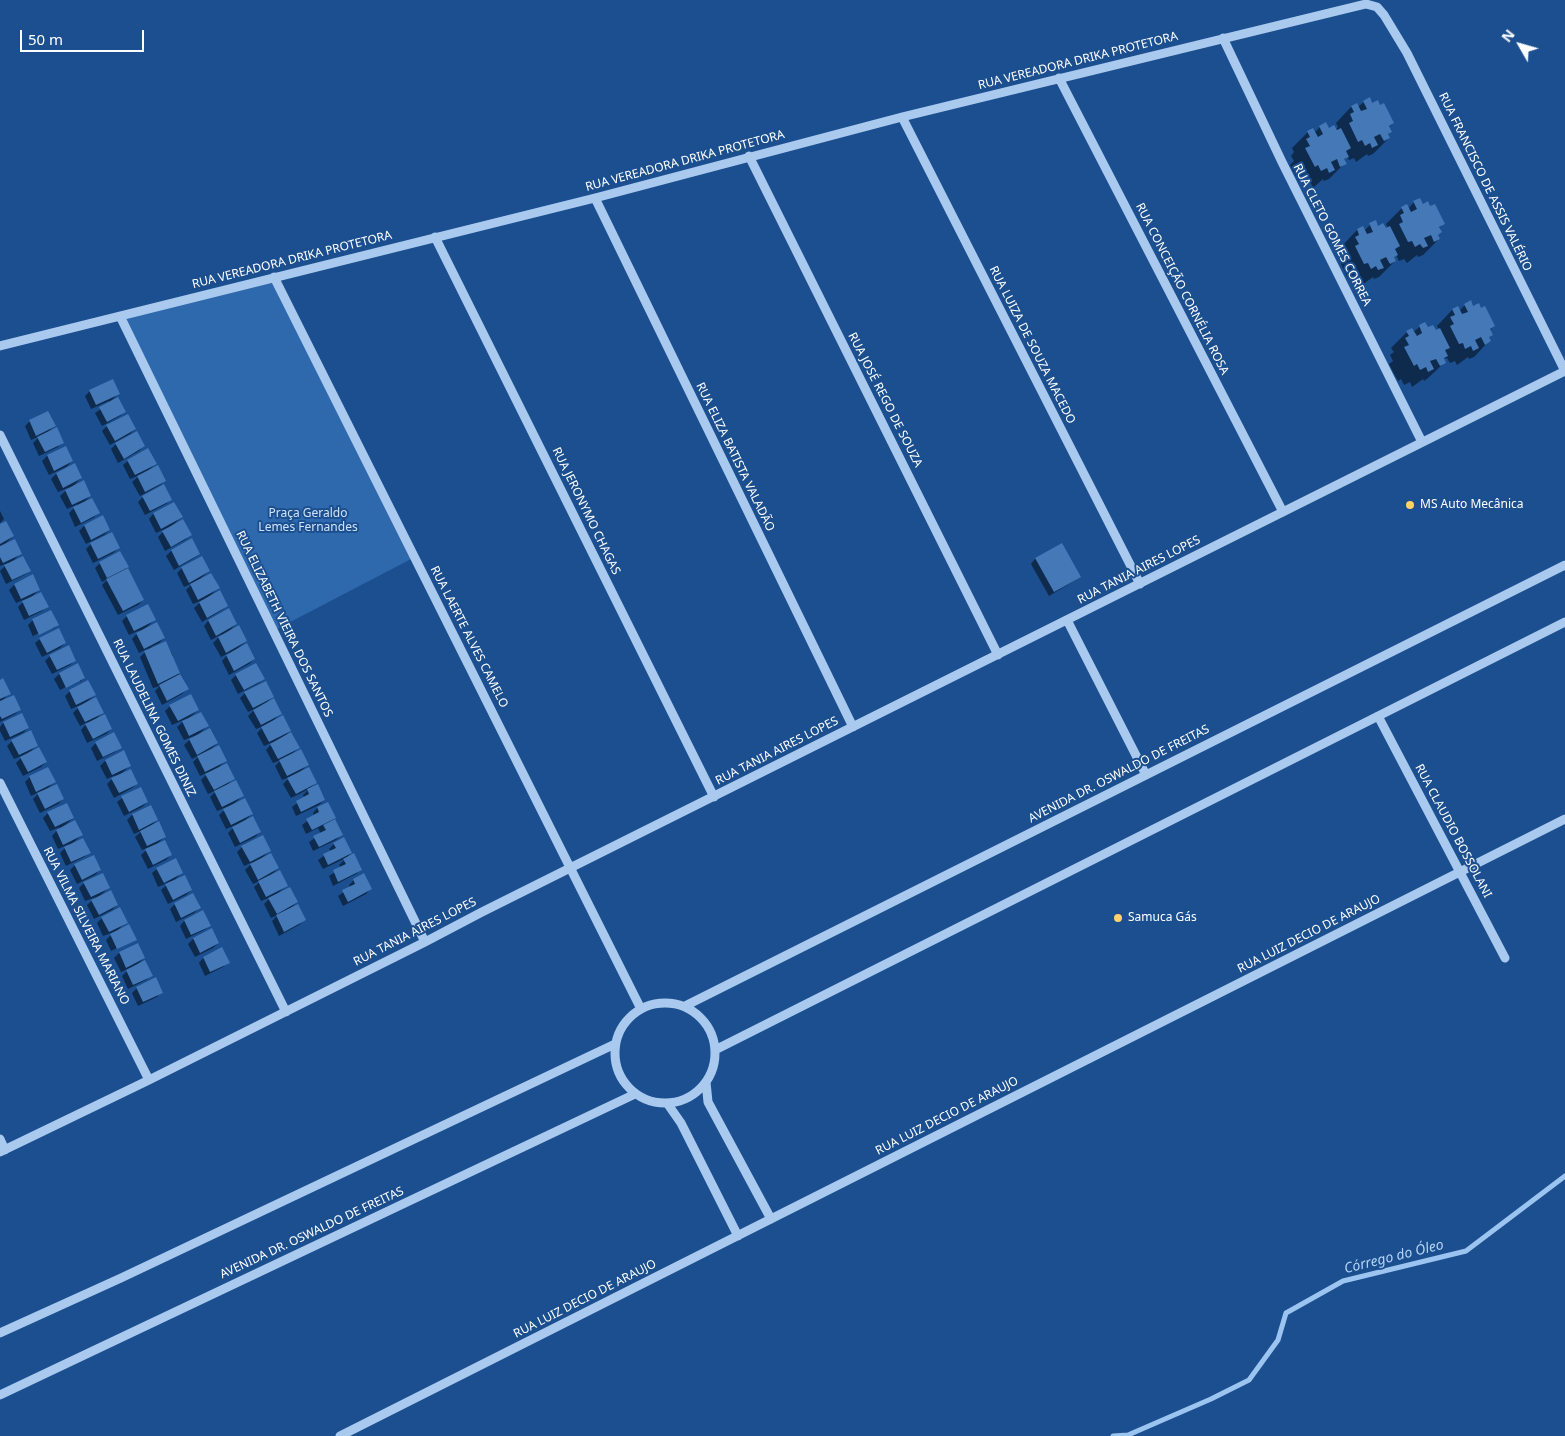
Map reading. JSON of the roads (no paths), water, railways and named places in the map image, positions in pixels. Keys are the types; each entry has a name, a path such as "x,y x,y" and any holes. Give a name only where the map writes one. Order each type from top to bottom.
{"street":[{"name":"RUA VEREADORA DRIKA PROTETORA","path":"0,346 595,198 749,156 1059,78 1366,4 1379,4"},
{"name":"RUA FRANCISCO DE ASSIS VALÉRIO","path":"1379,4 1407,53 1565,371"},
{"name":"RUA CLETO GOMES CORREA","path":"1223,38 1282,162 1422,442"},
{"name":"RUA CONCEIÇÃO CORNÉLIA ROSA","path":"1059,78 1283,512"},
{"name":"RUA LUIZA DE SOUZA MACEDO","path":"902,117 1140,584"},
{"name":"RUA JOSÉ REGO DE SOUZA","path":"749,156 998,654"},
{"name":"RUA ELIZA BATISTA VALADÃO","path":"595,198 853,727"},
{"name":"RUA JERONYMO CHAGAS","path":"435,237 714,797"},
{"name":"RUA LAERTE ALVES CAMELO","path":"274,277 641,1009"},
{"name":"RUA ELIZABETH VIEIRA DOS SANTOS","path":"120,316 425,942"},
{"name":"RUA TANIA AIRES LOPES","path":"3,1151 150,1080 1565,371"},
{"name":"RUA LAUDELINA GOMES DINIZ","path":"0,435 286,1012"},
{"name":"AVENIDA DR. OSWALDO DE FREITAS","path":"684,1006 1565,565"},
{"path":"1067,620 1146,775"},
{"path":"715,1050 1565,622"},
{"name":"RUA CLAUDIO BOSSOLANI","path":"1378,716 1505,958"},
{"name":"RUA VILMA SILVEIRA MARIANO","path":"0,783 150,1080"},
{"name":"RUA LUIZ DECIO DE ARAUJO","path":"340,1436 1565,819"},
{"path":"674,1003 694,1012 707,1026 713,1039 715,1050 713,1067 706,1082 688,1097 667,1103 650,1101 635,1094 627,1086 616,1067 615,1044 624,1024 632,1015 651,1004 674,1003"},
{"path":"0,1333 121,1278 615,1044"},
{"path":"706,1082 708,1102 771,1219"},
{"name":"AVENIDA DR. OSWALDO DE FREITAS","path":"0,1396 635,1094"},
{"path":"667,1103 681,1123 738,1236"},
{"path":"0,1139 3,1151"}],"waterway":[{"name":"Córrego do Óleo","path":"1113,1436 1128,1435 1211,1399 1249,1380 1278,1340 1286,1313 1343,1281 1466,1251 1565,1176"}],"place":[{"name":"MS Auto Mecânica","path":"1410,505"},
{"name":"Samuca Gás","path":"1118,918"}],"park label":[{"name":"Praça Geraldo Lemes Fernandes","path":"308,521"}]}
